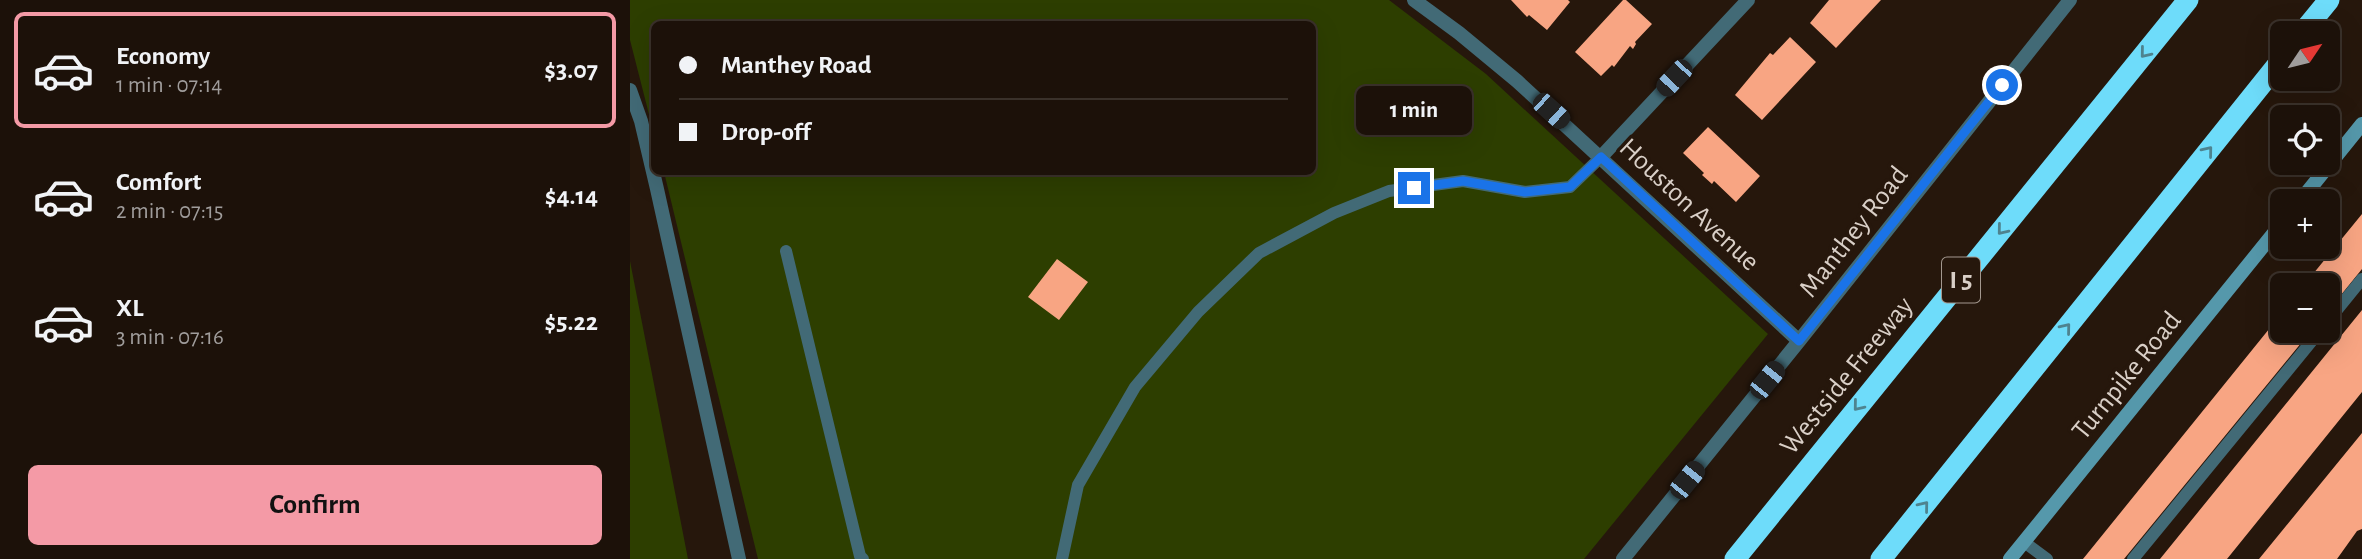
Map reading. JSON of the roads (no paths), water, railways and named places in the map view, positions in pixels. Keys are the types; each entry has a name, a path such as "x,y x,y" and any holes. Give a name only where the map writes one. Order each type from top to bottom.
{"highway":[{"name":"Westside Freeway","path":"1735,559 2188,0"},
{"path":"2312,21 2329,0"},
{"path":"1881,559 2270,74"}],"street":[{"name":"Houston Avenue","path":"1413,0 1459,33 1517,81 1799,341"},
{"path":"1601,157 1748,0"},
{"name":"Manthey Road","path":"1622,559 2070,0"},
{"path":"630,90 651,165"},
{"path":"2310,189 2362,124"},
{"path":"654,175 739,559"},
{"name":"Turnpike Road","path":"2010,559 2270,238"}],"lane":[{"path":"1062,559 1078,485 1135,387 1198,312 1259,253 1334,213 1389,191 1463,181 1525,192 1570,187 1601,157"},
{"path":"786,251 860,556 863,559"},
{"path":"2340,306 2362,279"},
{"path":"2133,559 2310,343"},
{"path":"2024,542 2047,559"}]}
